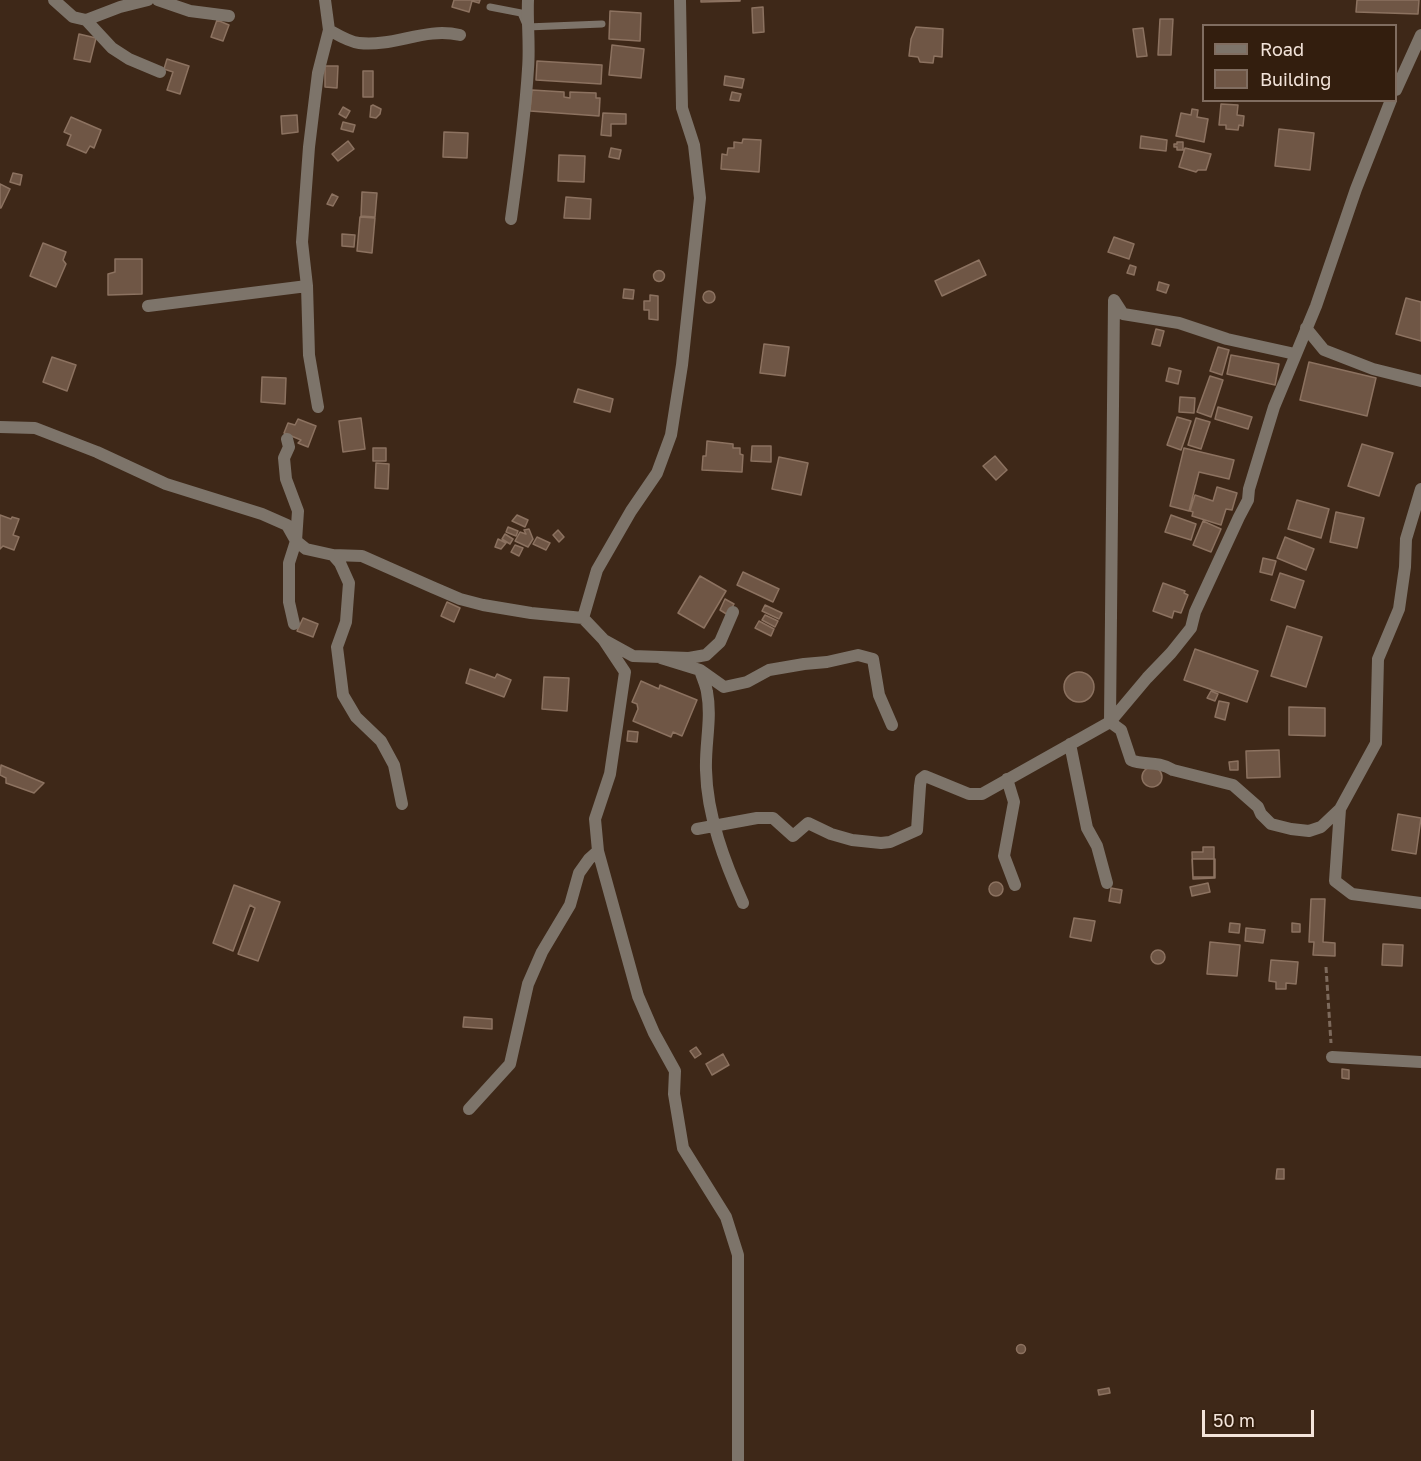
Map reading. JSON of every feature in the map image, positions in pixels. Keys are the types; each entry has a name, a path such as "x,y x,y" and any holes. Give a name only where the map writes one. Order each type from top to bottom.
{"street":[{"path":"54,0 73,17 86,20 120,7 148,0"},
{"path":"158,0 190,11 229,16"},
{"path":"318,407 309,355 307,286 302,242 305,189 318,73 329,30 325,0"},
{"path":"511,219 521,154 527,90 528,0"},
{"path":"583,618 597,570 631,511 657,473 671,435 696,248 700,198 694,145 682,108 680,0"},
{"path":"86,20 112,48 129,59 160,72"},
{"path":"329,30 357,43 405,39 422,33 460,35"},
{"path":"1397,86 1421,35"},
{"path":"697,829 757,818 773,818 793,836 808,823 831,834 852,840 890,842 917,830 920,786 925,776 969,794 982,794 1110,722 1191,628 1195,612 1248,500 1249,489 1274,407 1390,102"},
{"path":"148,306 307,286"},
{"path":"1110,722 1114,300 1122,314 1179,323 1227,339 1295,354"},
{"path":"1306,328 1324,350 1372,369 1421,381"},
{"path":"0,427 35,428 96,452 165,484 262,514 287,525 296,541 306,549 333,555 362,556 432,587 483,605 583,618 603,639 625,672 610,774 595,819 598,851 638,996 654,1033 675,1071 674,1094 683,1148 726,1217 738,1255 738,1461"},
{"path":"287,439 290,447 284,458 286,478 298,511 296,541 289,563 289,602 294,624"},
{"path":"1110,722 1121,730 1131,760 1137,763 1150,762 1165,765 1173,770 1233,785 1258,807 1260,814 1271,824 1310,831 1321,827 1340,809 1376,742 1378,659 1399,609 1406,567 1406,539 1421,489"},
{"path":"333,555 340,563 349,583 346,622 337,647 343,695 356,717 381,741 394,765 402,804"},
{"path":"603,639 633,656 689,658 706,655 720,642 733,612"},
{"path":"661,658 700,670 724,687 747,682 769,670 858,655 873,660 879,695 892,725"},
{"path":"700,670 707,691 709,717 706,772 716,827 732,878 743,903"},
{"path":"1070,744 1087,828 1100,857 1107,883"},
{"path":"1008,779 1014,802 1004,856 1015,885"},
{"path":"1340,809 1335,881 1352,894 1421,903"},
{"path":"469,1109 510,1064 528,984 542,952 570,905 579,873 598,851"},
{"path":"1332,1057 1421,1062"}],"lane":[{"path":"490,8 521,13 527,27 602,24"}],"path":[{"path":"1326,968 1332,1057"}],"building":[{"path":"454,0 480,0 479,3 472,1 469,12 452,7"},
{"path":"701,0 740,0 740,1 701,2"},
{"path":"1357,0 1419,0 1418,14 1356,12"},
{"path":"763,7 764,32 753,33 752,8"},
{"path":"610,11 641,13 640,41 609,39"},
{"path":"1160,19 1173,19 1171,55 1158,55"},
{"path":"217,20 229,25 223,41 211,37"},
{"path":"916,27 943,29 942,57 934,56 933,63 920,62 918,57 909,56 911,39"},
{"path":"1143,28 1147,56 1137,57 1133,29"},
{"path":"79,34 96,38 90,62 74,59"},
{"path":"612,45 644,49 641,78 609,75"},
{"path":"167,59 189,66 180,94 167,90 173,72 164,69"},
{"path":"537,61 602,65 601,84 536,80"},
{"path":"325,66 338,66 337,88 325,87"},
{"path":"363,71 373,71 373,97 363,97"},
{"path":"725,76 744,79 742,88 724,85"},
{"path":"532,90 564,92 564,97 570,98 570,92 596,93 596,98 600,98 599,116 530,111"},
{"path":"732,92 741,94 739,101 730,100"},
{"path":"1221,104 1238,105 1237,115 1244,116 1243,126 1239,125 1238,130 1226,129 1226,125 1219,125"},
{"path":"373,105 381,109 376,118 370,117"},
{"path":"343,107 350,111 346,118 339,114"},
{"path":"1192,109 1198,110 1197,117 1208,119 1204,142 1176,136 1181,113 1191,115"},
{"path":"603,113 626,114 626,124 611,124 611,136 601,135"},
{"path":"297,115 298,132 282,134 281,116"},
{"path":"71,117 101,130 94,148 90,146 86,153 67,145 71,135 64,132"},
{"path":"343,122 355,125 353,132 341,129"},
{"path":"1279,129 1314,133 1310,170 1275,166"},
{"path":"444,132 468,133 467,158 443,157"},
{"path":"1141,136 1167,140 1166,151 1140,148"},
{"path":"743,139 761,140 759,172 721,169 722,154 727,155 728,148 734,148 734,142 742,143"},
{"path":"348,141 354,149 338,161 332,154"},
{"path":"1177,142 1183,142 1183,150 1177,150 1177,147 1174,147"},
{"path":"611,148 621,150 619,159 609,157"},
{"path":"1185,148 1211,154 1206,170 1196,172 1179,167"},
{"path":"559,155 585,156 584,182 558,181"},
{"path":"13,173 22,175 20,185 10,182"},
{"path":"0,184 10,189 1,208 0,208"},
{"path":"362,192 377,193 375,217 361,216"},
{"path":"332,194 338,197 333,206 327,204"},
{"path":"566,197 591,199 590,219 564,218"},
{"path":"360,217 375,218 372,253 357,251"},
{"path":"342,234 355,235 354,247 342,246"},
{"path":"1114,237 1134,244 1129,259 1108,252"},
{"path":"43,243 66,252 63,260 66,264 56,287 30,276"},
{"path":"115,259 142,259 142,294 108,295 108,274 115,272"},
{"path":"979,260 986,275 942,296 935,281"},
{"path":"1130,265 1136,267 1134,275 1127,273"},
{"path":"659,271 663,272 663,280 659,281 655,280 654,276 655,272"},
{"path":"1159,282 1169,285 1166,293 1157,290"},
{"path":"624,289 634,290 633,299 623,298"},
{"path":"711,291 715,297 711,303 707,303 703,295"},
{"path":"650,295 658,296 658,320 649,319 649,310 644,310 644,301 650,301"},
{"path":"1406,298 1421,302 1421,341 1396,334"},
{"path":"1156,329 1164,331 1160,346 1152,344"},
{"path":"764,344 789,347 785,376 760,373"},
{"path":"1218,347 1229,350 1222,375 1210,371"},
{"path":"1231,355 1279,364 1275,385 1227,374"},
{"path":"52,357 76,365 67,391 43,382"},
{"path":"1309,362 1376,378 1367,416 1300,400"},
{"path":"1169,368 1181,371 1178,384 1166,381"},
{"path":"1210,376 1223,380 1211,417 1197,412"},
{"path":"262,377 286,378 285,404 261,402"},
{"path":"578,389 613,399 610,412 574,402"},
{"path":"1180,397 1195,398 1194,413 1179,412"},
{"path":"1218,407 1252,417 1248,429 1215,419"},
{"path":"1177,417 1191,421 1181,450 1167,445"},
{"path":"361,418 365,449 343,452 339,421"},
{"path":"1196,418 1210,422 1201,449 1188,445"},
{"path":"298,419 316,426 308,447 298,443 301,440 284,433 288,423 295,425"},
{"path":"707,441 733,444 733,448 740,448 740,454 743,455 742,472 702,470"},
{"path":"1362,444 1393,453 1379,496 1348,486"},
{"path":"752,446 771,446 771,462 751,461"},
{"path":"373,448 386,448 386,461 373,461"},
{"path":"1184,448 1234,460 1229,479 1199,472 1189,511 1170,506"},
{"path":"995,456 1007,470 996,480 983,466"},
{"path":"779,457 808,463 801,495 772,489"},
{"path":"376,463 389,464 388,489 375,488"},
{"path":"1217,487 1237,493 1232,510 1226,509 1221,525 1192,516 1193,512 1190,511 1195,495 1213,501"},
{"path":"1297,500 1329,509 1321,538 1288,529"},
{"path":"1336,512 1364,518 1357,548 1330,542"},
{"path":"0,515 19,519 13,535 19,537 14,550 3,546 0,549"},
{"path":"517,515 528,520 525,527 512,521"},
{"path":"1171,515 1196,524 1191,540 1165,532"},
{"path":"1203,521 1221,529 1211,552 1193,545"},
{"path":"508,527 518,531 516,536 506,532"},
{"path":"529,529 533,539 528,547 515,541 520,532 526,534 524,530"},
{"path":"558,530 564,537 559,542 553,535"},
{"path":"505,534 513,539 510,544 502,539"},
{"path":"537,537 550,543 546,550 533,544"},
{"path":"1285,537 1314,549 1306,570 1277,558"},
{"path":"498,539 506,543 501,549 495,547"},
{"path":"515,545 523,548 519,556 511,552"},
{"path":"1263,558 1276,561 1272,575 1260,572"},
{"path":"743,572 779,589 773,602 737,585"},
{"path":"1280,573 1304,581 1295,608 1271,600"},
{"path":"700,576 726,591 704,628 678,613"},
{"path":"1163,583 1185,591 1184,593 1188,595 1181,613 1174,611 1172,618 1153,611"},
{"path":"725,599 734,604 728,615 720,610"},
{"path":"447,602 460,608 454,622 441,616"},
{"path":"765,605 782,613 779,619 762,611"},
{"path":"765,615 778,621 775,627 762,620"},
{"path":"303,618 318,624 313,637 297,631"},
{"path":"759,621 774,629 771,636 755,628"},
{"path":"1287,626 1322,637 1306,687 1271,676"},
{"path":"1195,649 1258,671 1247,702 1184,680"},
{"path":"470,669 495,678 497,674 511,680 504,697 466,683"},
{"path":"1079,672 1090,676 1094,687 1090,698 1079,702 1068,698 1064,687 1068,676"},
{"path":"544,677 569,678 567,711 542,709"},
{"path":"641,681 659,689 660,685 697,700 682,736 673,732 671,737 633,721 638,709 637,704 632,702"},
{"path":"1211,691 1218,694 1215,701 1207,698"},
{"path":"1219,701 1229,703 1225,720 1215,717"},
{"path":"1289,707 1325,708 1325,736 1289,735"},
{"path":"628,731 638,732 637,742 627,741"},
{"path":"1279,750 1280,777 1247,778 1246,751"},
{"path":"1238,761 1238,770 1230,770 1229,762"},
{"path":"1,765 44,783 34,793 6,783 6,778 0,775"},
{"path":"1152,767 1159,770 1162,777 1159,784 1152,787 1145,784 1142,777 1145,770"},
{"path":"1398,814 1421,818 1416,854 1392,850"},
{"path":"1203,847 1214,847 1214,877 1193,877 1192,852 1203,852"},
{"path":"1192,859 1215,859 1215,878 1193,879"},
{"path":"993,882 999,882 1003,889 999,896 993,896 989,892 989,886"},
{"path":"1208,883 1210,892 1192,896 1190,887"},
{"path":"234,885 280,902 258,961 238,954 255,908 250,905 233,951 213,943"},
{"path":"1111,888 1122,890 1120,903 1109,901"},
{"path":"1311,899 1325,899 1323,942 1335,943 1335,956 1313,955 1314,942 1309,942"},
{"path":"1074,918 1095,921 1091,941 1070,937"},
{"path":"1230,923 1240,924 1239,933 1229,932"},
{"path":"1292,923 1300,924 1300,932 1292,932"},
{"path":"1246,928 1265,930 1263,943 1245,941"},
{"path":"1210,942 1240,945 1237,976 1207,974"},
{"path":"1383,944 1403,945 1402,966 1382,965"},
{"path":"1158,950 1163,952 1165,957 1163,962 1158,964 1153,962 1151,957 1153,952"},
{"path":"1271,960 1298,962 1296,984 1286,983 1286,989 1276,989 1276,982 1269,981"},
{"path":"464,1017 492,1019 492,1029 463,1027"},
{"path":"696,1047 701,1054 695,1058 690,1051"},
{"path":"723,1054 729,1065 712,1075 706,1064"},
{"path":"1342,1069 1349,1070 1349,1079 1342,1078"},
{"path":"1277,1169 1284,1169 1284,1179 1276,1179"},
{"path":"1021,1344 1026,1349 1021,1354 1016,1349"},
{"path":"1109,1388 1110,1393 1099,1395 1098,1390"}]}
